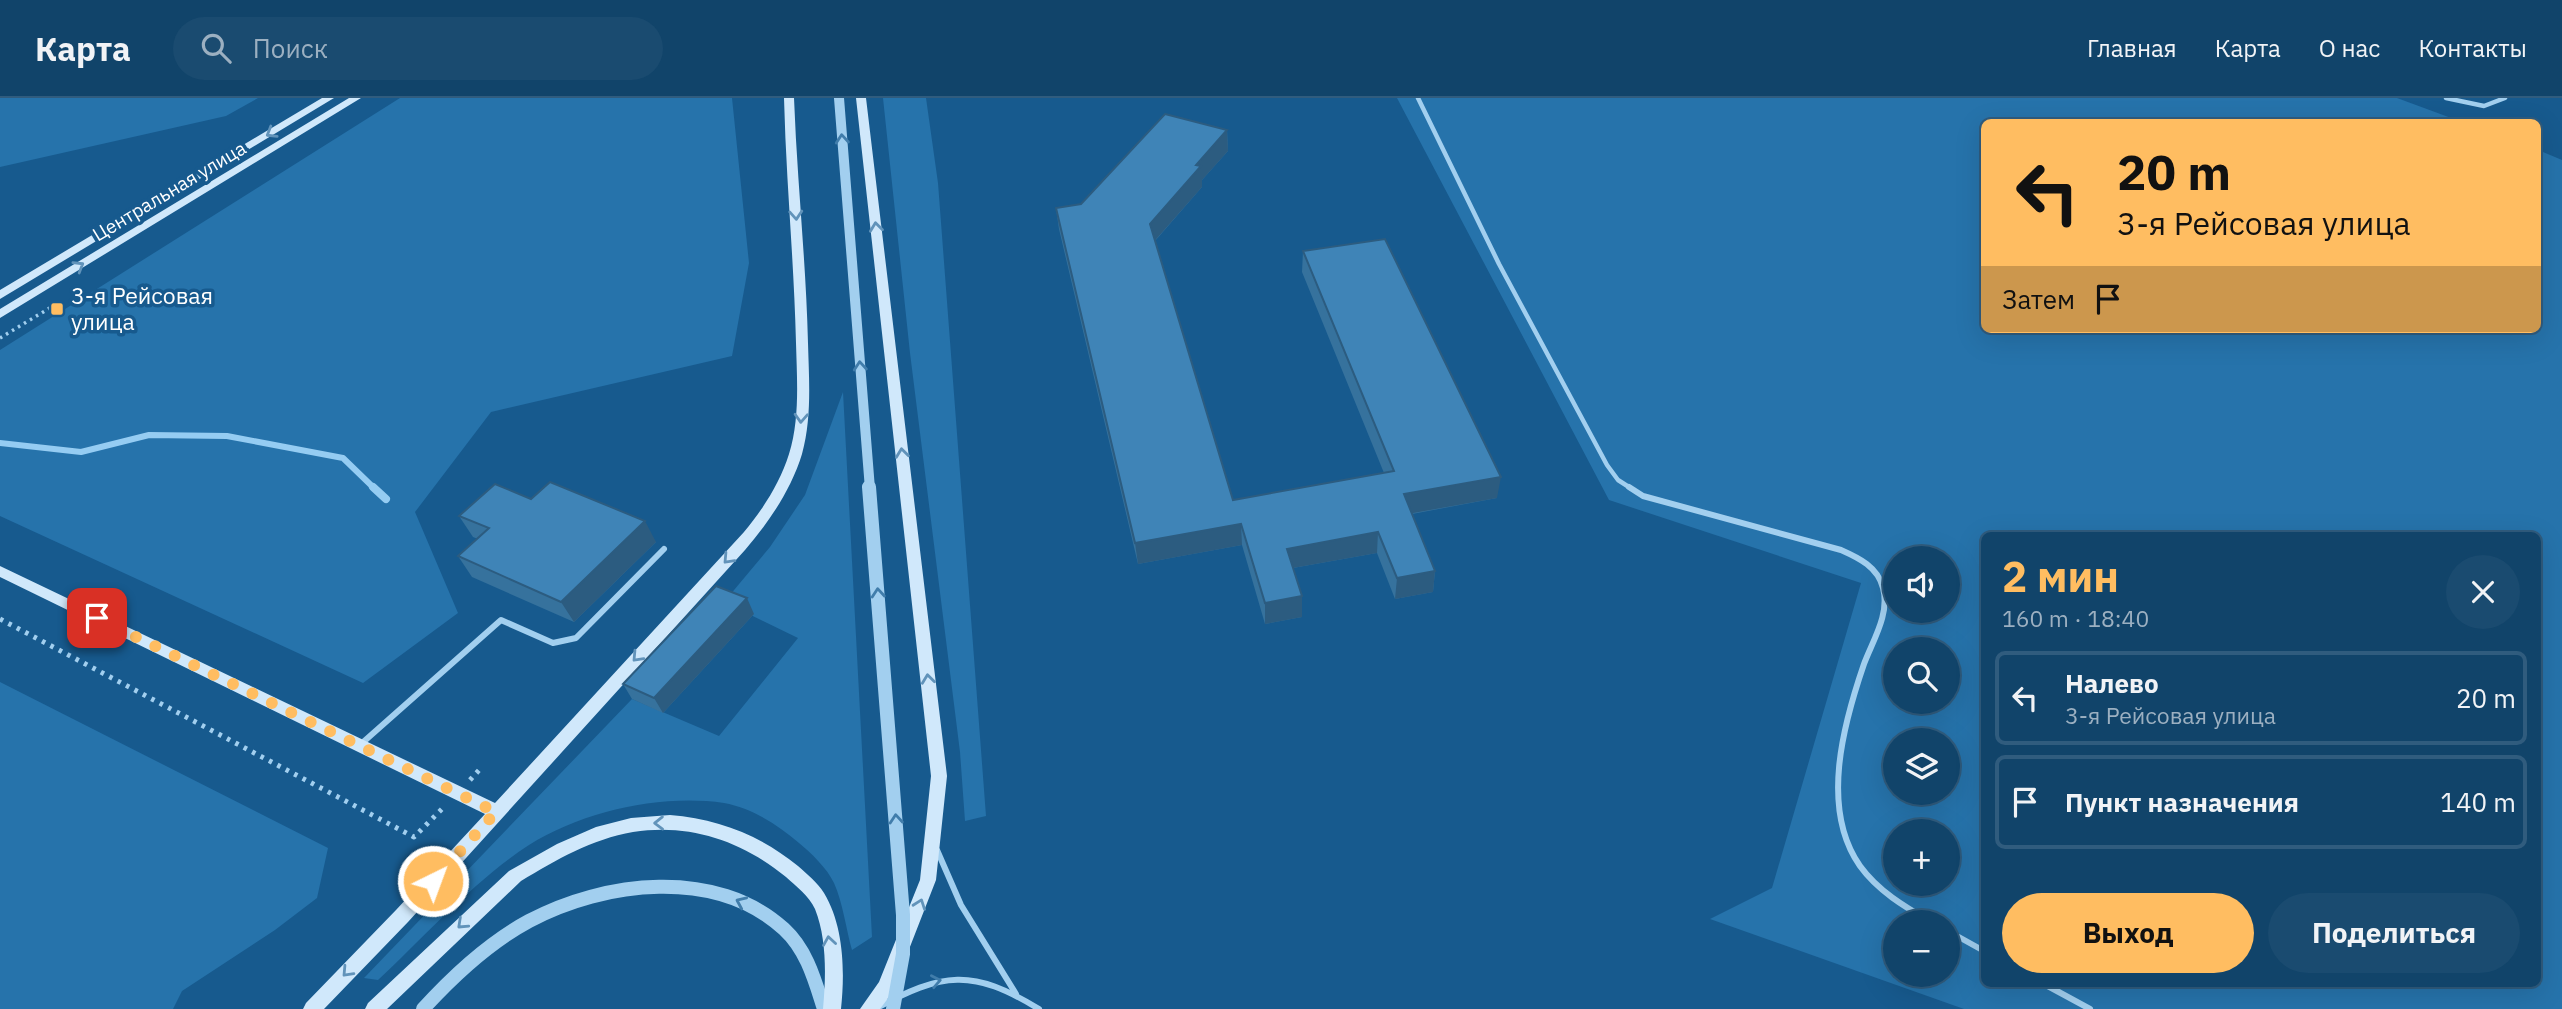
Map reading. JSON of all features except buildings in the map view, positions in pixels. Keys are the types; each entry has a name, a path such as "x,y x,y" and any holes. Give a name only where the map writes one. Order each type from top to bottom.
{"main road":[{"name":"Центральная улица","path":"0,295 329,98"},
{"name":"Центральная улица","path":"0,314 356,98"},
{"path":"312,1009 756,528 788,472 800,436 803,375 802,301 789,98"},
{"path":"861,98 939,776 928,880 886,987 869,1009"},
{"path":"0,571 496,812"},
{"path":"374,1009 469,918 532,865 569,845 597,834 648,823 675,823 747,839 783,864 819,899 831,952 832,1009"}],"street":[{"path":"839,98 903,915 903,954 894,1009"},
{"path":"423,1009 482,951 548,911 619,889 666,885 731,897 752,906 770,919 789,935 808,961 817,978 824,1009"}],"lane":[{"path":"1418,98 1499,264 1607,466 1618,480 1629,489 1663,503 1842,550 1868,564 1882,579 1886,592 1885,610 1847,721 1838,780 1846,838 1854,858 1885,894 1911,910"},
{"path":"2446,98 2466,104 2485,105 2505,98"},
{"path":"359,746 501,620 553,643 576,638 664,550"},
{"path":"934,842 961,905 1016,994"},
{"path":"1960,938 1981,949"},
{"path":"875,1009 909,989 933,980 952,978 979,980 1016,994 1039,1009"},
{"path":"2050,987 2091,1009"}],"path":[{"path":"0,338 58,303"},
{"path":"0,619 414,837 481,768"}],"shaded area":[{"path":"0,98 258,98 226,116 0,167"},
{"path":"400,98 732,98 749,263 732,356 491,412 415,512 458,613 363,683 0,516 0,350"},
{"path":"883,98 926,98 938,183 986,816 965,821 960,752 910,353"},
{"path":"1397,98 2397,98 2454,119 1981,119 1981,333 2541,333 2541,151 2562,160 2562,1009 1964,1009 1902,987 1960,987 1960,910 1883,910 1883,980 1710,919 1772,888 1861,583 1609,500"},
{"path":"843,392 872,937 852,950 840,899 831,877 814,856 764,818 724,803 649,803 598,814 529,845 470,891 378,980 364,978 632,699 719,736 798,638 724,602 770,547 805,495"},
{"path":"0,682 328,848 317,898 275,930 182,991 173,1009 0,1009"}],"waterway":[{"path":"0,443 81,452 149,435 227,436 343,458 375,489"},
{"path":"373,487 386,499"}],"place":[{"name":"3-я Рейсовая улица","path":"57,309"}],"route":[{"path":"97,618 496,812 433,881"}]}
